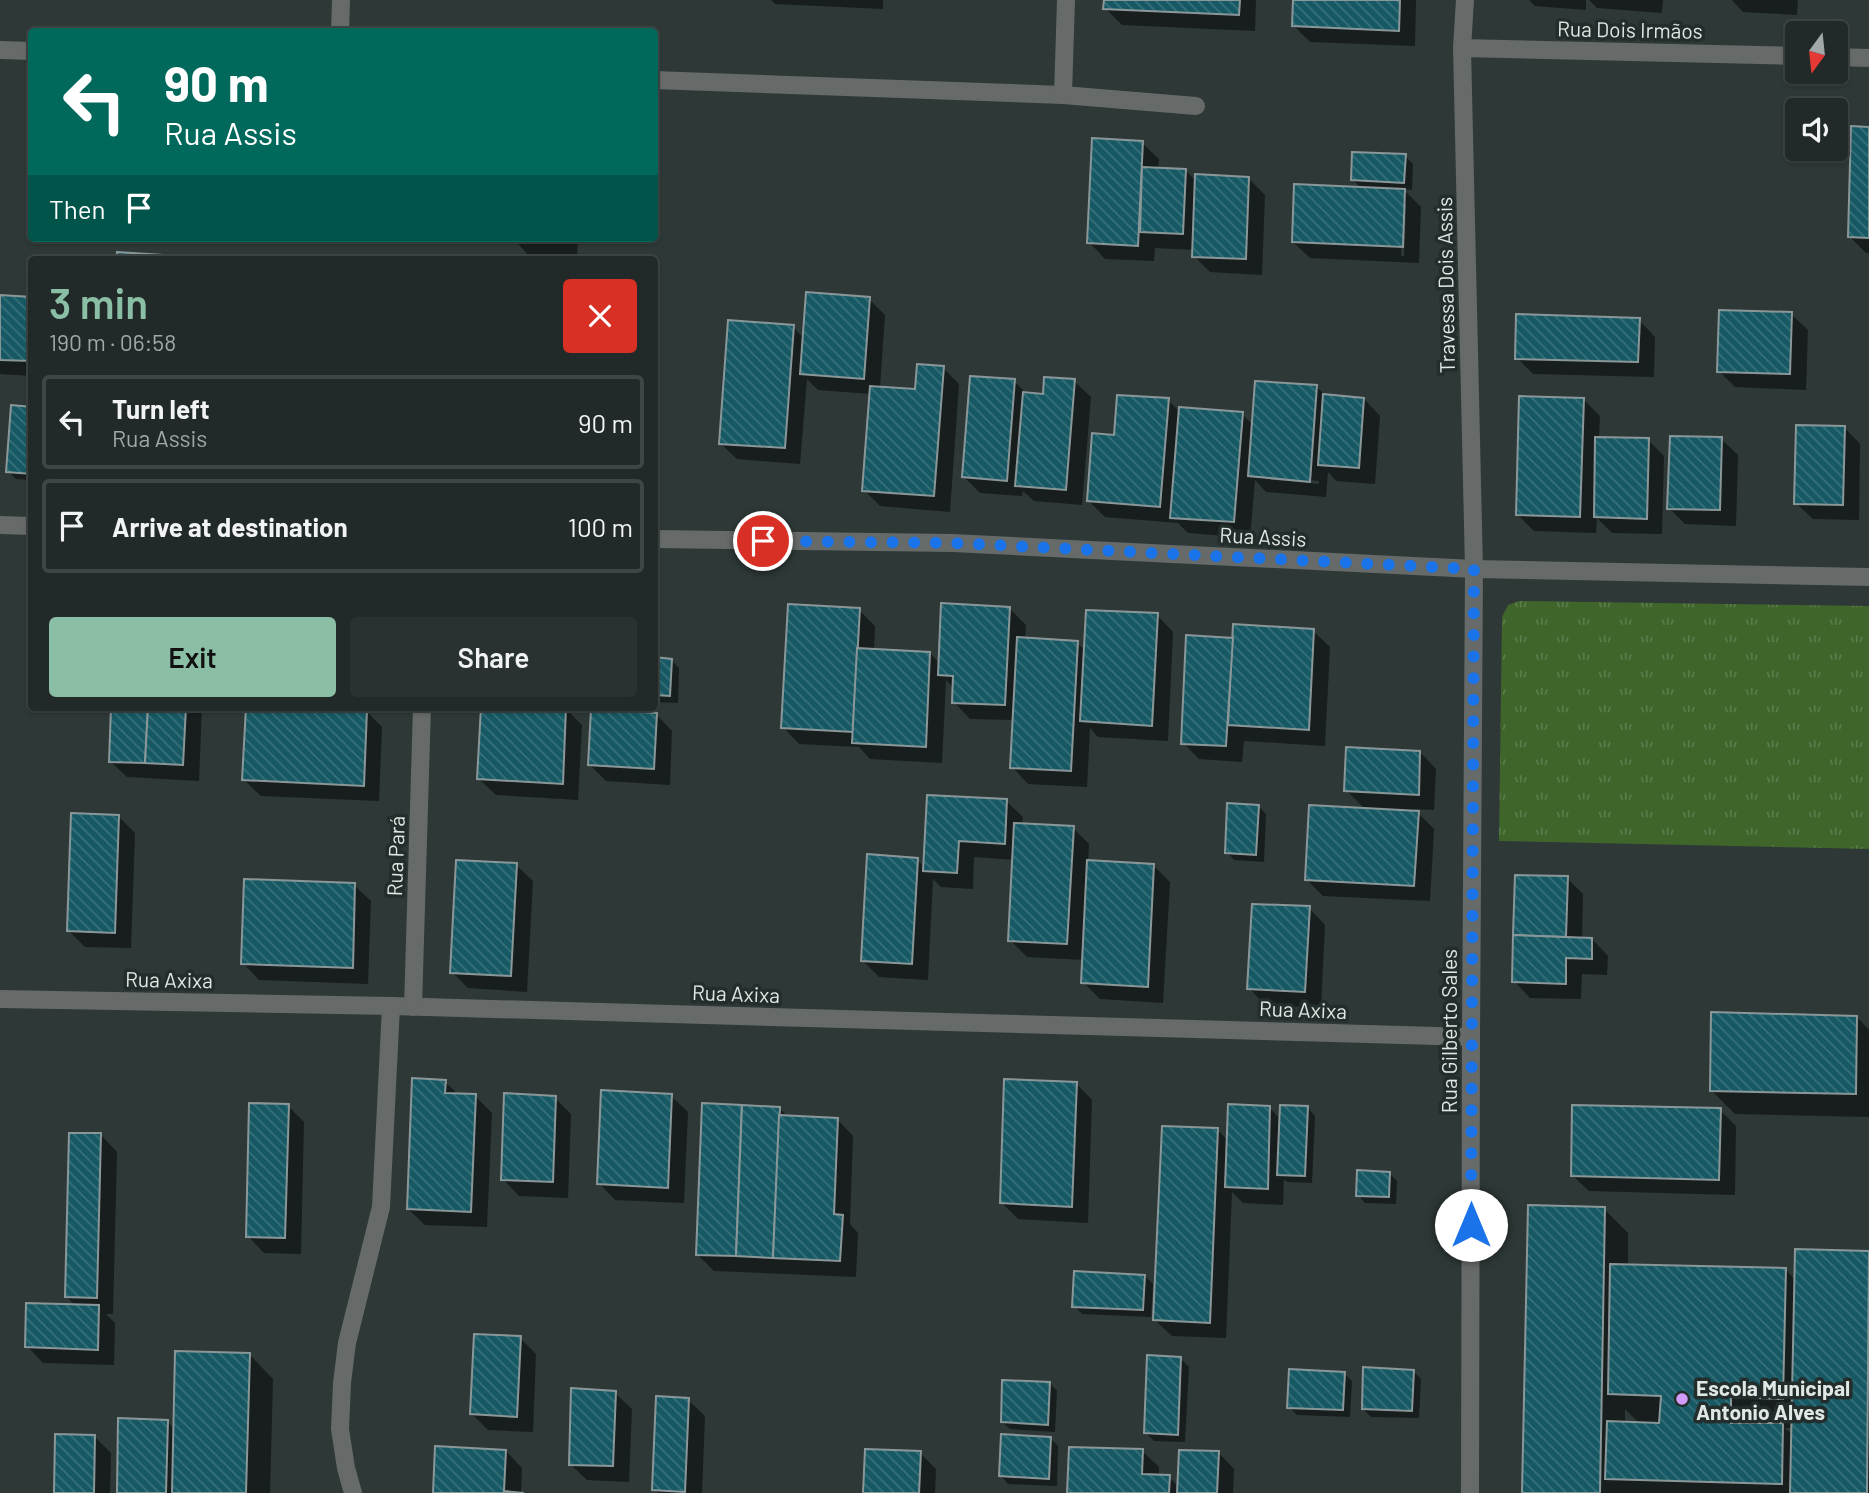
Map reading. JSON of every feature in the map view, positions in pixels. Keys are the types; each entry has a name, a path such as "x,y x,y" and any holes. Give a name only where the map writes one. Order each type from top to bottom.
{"street":[{"path":"340,28 341,0"},
{"path":"1063,95 1066,0"},
{"name":"Travessa Dois Assis","path":"1465,0 1462,48 1474,569"},
{"name":"Rua Dois Irmãos","path":"1462,48 1785,56"},
{"path":"0,50 28,51"},
{"path":"1848,57 1869,58"},
{"path":"658,80 1063,95 1196,106"},
{"path":"0,525 28,526"},
{"name":"Rua Assis","path":"658,539 953,543 1474,569 1869,577"},
{"name":"Rua Gilberto Sales","path":"1470,1493 1474,569"},
{"name":"Rua Pará","path":"413,1007 422,711"},
{"name":"Rua Axixa","path":"0,999 391,1006 1471,1037"},
{"path":"353,1493 340,1429 342,1383 346,1343 381,1207 391,1006"}],"green space":[{"path":"1519,601 1869,606 1869,849 1499,841 1502,617 1508,605"}],"building":[{"path":"1104,0 1240,0 1239,15 1103,9"},
{"path":"1293,0 1400,0 1399,31 1292,26"},
{"path":"1851,126 1869,127 1869,238 1848,237"},
{"path":"1092,138 1143,141 1138,246 1087,243"},
{"path":"1352,152 1406,154 1404,183 1351,180"},
{"path":"1142,167 1186,169 1183,234 1140,232"},
{"path":"1195,174 1249,177 1246,259 1192,257"},
{"path":"1294,184 1405,189 1403,247 1292,242"},
{"path":"117,252 179,256 116,256"},
{"path":"806,292 870,297 864,379 800,374"},
{"path":"0,295 28,297 28,361 0,360"},
{"path":"1719,310 1792,312 1790,374 1717,372"},
{"path":"1516,314 1640,318 1638,362 1515,359"},
{"path":"728,320 794,325 785,448 719,444"},
{"path":"917,364 944,366 934,496 862,491 870,386 915,389"},
{"path":"970,376 1015,379 1007,481 962,477"},
{"path":"1044,377 1075,379 1066,490 1015,486 1023,392 1043,394"},
{"path":"1255,381 1317,385 1310,482 1248,476"},
{"path":"1323,394 1364,398 1359,468 1318,465"},
{"path":"1117,395 1169,398 1160,507 1087,501 1092,433 1114,435"},
{"path":"1519,396 1584,398 1580,517 1516,515"},
{"path":"11,405 28,407 28,474 6,472"},
{"path":"1179,407 1243,412 1234,522 1170,518"},
{"path":"1796,425 1845,426 1843,505 1794,504"},
{"path":"1670,436 1722,437 1720,510 1667,509"},
{"path":"1595,437 1649,438 1647,519 1594,517"},
{"path":"941,603 1010,607 1005,705 952,703 953,676 938,675"},
{"path":"788,604 860,608 853,732 781,728"},
{"path":"1086,610 1158,613 1152,726 1080,721"},
{"path":"1233,624 1314,629 1309,730 1228,725"},
{"path":"1186,635 1233,638 1226,746 1181,744"},
{"path":"1017,637 1078,641 1071,771 1010,768"},
{"path":"857,648 930,652 926,747 852,743"},
{"path":"658,657 672,659 670,696 658,695"},
{"path":"111,711 148,711 145,763 109,762"},
{"path":"148,711 186,711 183,765 145,763"},
{"path":"246,711 367,711 364,786 242,780"},
{"path":"481,711 566,711 563,784 477,779"},
{"path":"591,711 657,713 654,769 588,765"},
{"path":"1346,747 1420,751 1419,795 1344,791"},
{"path":"927,795 1007,799 1005,844 959,841 957,873 923,871"},
{"path":"1227,803 1259,805 1256,855 1225,853"},
{"path":"1309,805 1419,811 1414,886 1305,880"},
{"path":"71,813 119,815 115,933 67,931"},
{"path":"1014,823 1074,826 1067,944 1008,941"},
{"path":"867,854 918,858 912,964 861,961"},
{"path":"456,860 517,863 511,976 450,973"},
{"path":"1087,860 1154,864 1148,987 1081,983"},
{"path":"1515,875 1568,876 1566,937 1513,935"},
{"path":"244,879 355,883 353,968 241,964"},
{"path":"1252,904 1310,906 1305,992 1247,989"},
{"path":"1513,935 1592,938 1592,959 1566,958 1566,984 1512,982"},
{"path":"1711,1012 1857,1016 1856,1094 1710,1091"},
{"path":"412,1078 446,1080 445,1093 476,1094 471,1212 407,1209"},
{"path":"1004,1079 1077,1082 1072,1207 1000,1203"},
{"path":"601,1090 672,1094 668,1188 597,1184"},
{"path":"504,1093 556,1096 553,1182 501,1180"},
{"path":"249,1103 289,1104 285,1238 246,1237"},
{"path":"702,1103 742,1105 736,1256 696,1255"},
{"path":"1228,1104 1270,1106 1268,1189 1225,1187"},
{"path":"742,1105 780,1107 773,1258 736,1256"},
{"path":"1280,1105 1308,1106 1305,1176 1277,1175"},
{"path":"1572,1105 1721,1108 1719,1180 1571,1176"},
{"path":"779,1115 838,1118 834,1214 843,1215 840,1261 773,1258"},
{"path":"1162,1126 1218,1128 1210,1323 1153,1320"},
{"path":"69,1133 101,1133 97,1298 65,1297"},
{"path":"1357,1170 1390,1172 1389,1197 1356,1196"},
{"path":"1528,1205 1605,1207 1600,1493 1522,1493"},
{"path":"1795,1249 1869,1251 1867,1493 1790,1493"},
{"path":"1610,1264 1786,1268 1783,1399 1731,1397 1731,1423 1783,1423 1782,1484 1605,1479 1607,1421 1659,1423 1661,1396 1608,1394"},
{"path":"1074,1271 1145,1275 1143,1310 1072,1307"},
{"path":"26,1303 99,1305 98,1350 25,1347"},
{"path":"474,1334 521,1336 517,1417 470,1414"},
{"path":"175,1351 250,1353 246,1493 172,1493"},
{"path":"1147,1355 1181,1357 1178,1435 1144,1433"},
{"path":"1363,1367 1414,1370 1412,1411 1362,1409"},
{"path":"1289,1369 1345,1372 1343,1410 1287,1408"},
{"path":"1002,1380 1050,1382 1048,1425 1001,1422"},
{"path":"571,1388 616,1391 613,1466 569,1465"},
{"path":"656,1396 689,1398 685,1492 652,1490"},
{"path":"118,1418 168,1420 166,1493 117,1493"},
{"path":"55,1434 95,1435 94,1493 54,1493"},
{"path":"1001,1434 1051,1437 1049,1479 999,1476"},
{"path":"435,1446 506,1450 504,1491 524,1493 433,1493"},
{"path":"1069,1447 1143,1449 1142,1474 1170,1475 1169,1493 1067,1493"},
{"path":"865,1449 921,1451 919,1493 863,1493"},
{"path":"1179,1450 1219,1451 1217,1493 1177,1493"}],"place":[{"name":"Escola Municipal Antonio Alves","path":"1682,1399"}],"route":[{"path":"763,541 953,543 1474,569 1471,1225"}]}
